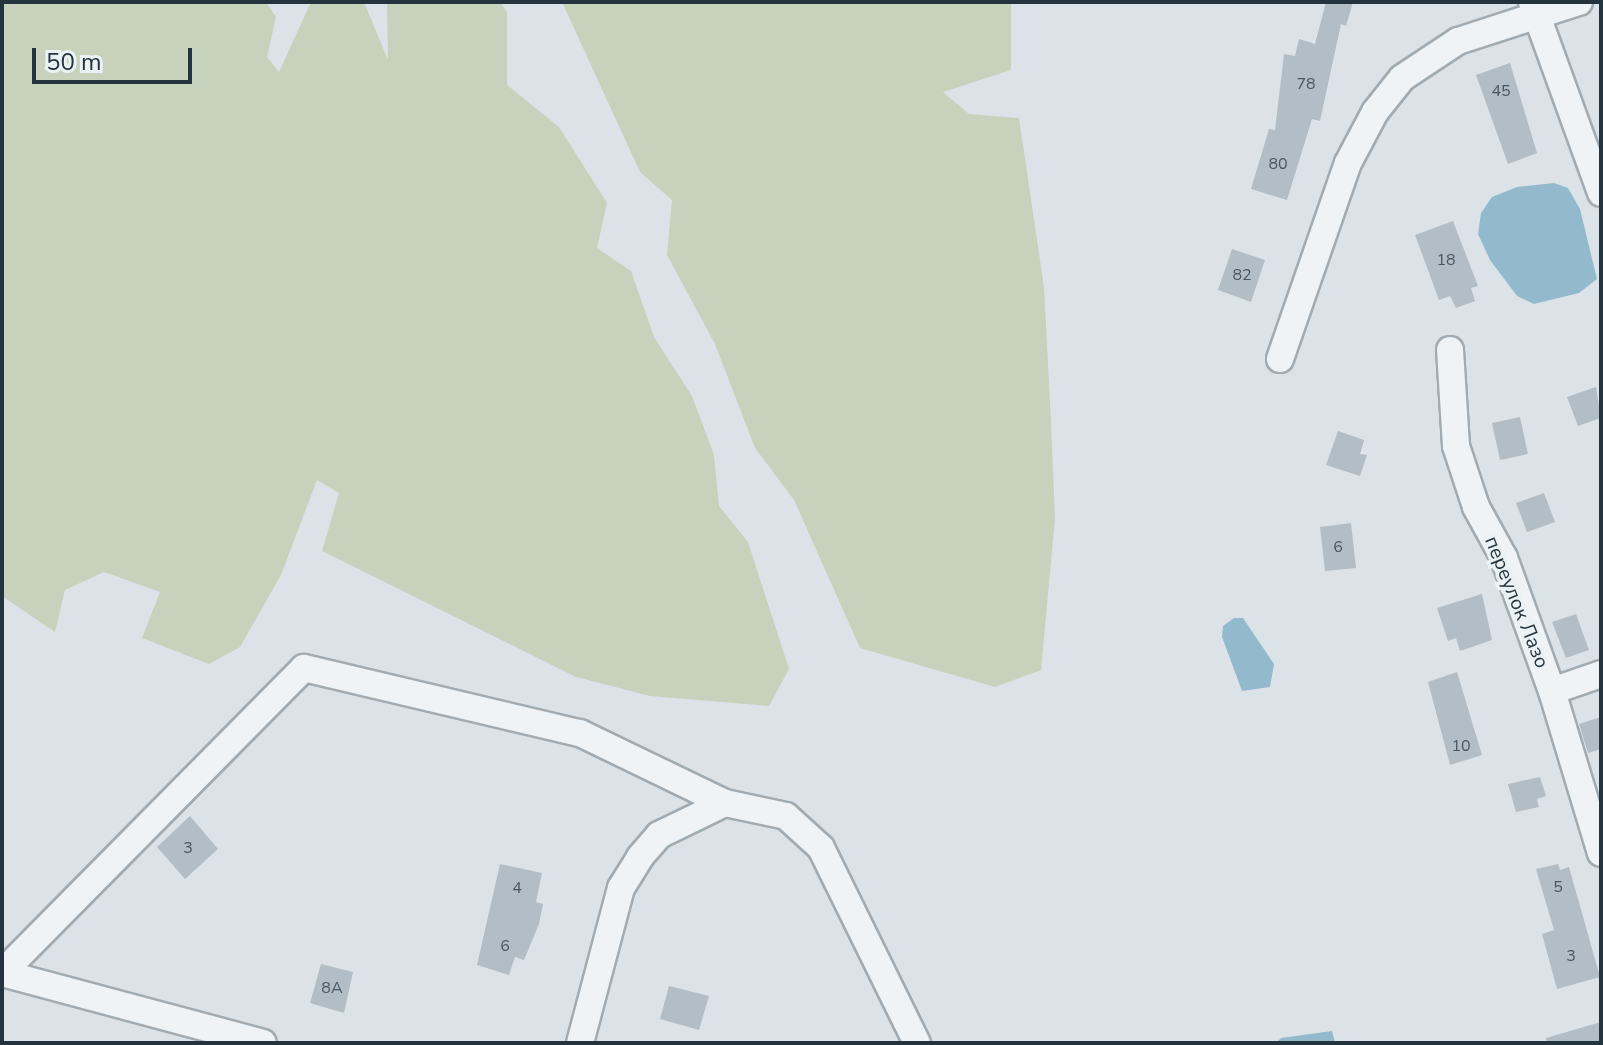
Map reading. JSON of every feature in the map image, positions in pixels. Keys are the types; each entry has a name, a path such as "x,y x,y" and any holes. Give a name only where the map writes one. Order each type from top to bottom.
{"street":[{"path":"1280,359 1348,163 1375,112 1402,78 1458,41 1534,10 1579,2"},
{"path":"1534,10 1601,193"},
{"name":"переулок Лазо","path":"1450,350 1456,446 1476,507 1504,558 1552,691 1601,853"},
{"path":"263,1043 2,973 304,668 580,733 725,803 786,816 821,848 917,1043"},
{"path":"1552,691 1601,674"},
{"path":"580,1043 621,888 640,857 659,835 725,803"}],"green space":[{"path":"2,2 266,2 276,17 267,57 279,72 311,2 364,2 388,60 387,2 500,2 507,12 507,85 559,127 607,203 597,248 631,271 654,337 692,396 714,455 719,506 748,542 789,669 769,706 650,696 576,677 322,551 339,493 317,480 281,575 240,647 209,664 142,638 160,592 104,572 65,590 55,632 2,596"},
{"path":"562,2 1011,2 1011,70 943,92 969,114 1019,118 1044,287 1055,519 1041,670 995,687 860,648 794,500 755,448 715,344 667,255 672,200 640,172"}],"water":[{"path":"1554,183 1568,188 1580,209 1597,279 1579,293 1534,304 1517,296 1490,260 1478,234 1481,213 1492,197 1517,187"},
{"path":"1234,618 1243,618 1274,664 1270,687 1242,691 1222,637 1223,626"},
{"path":"1332,1031 1335,1043 1276,1043 1281,1038"}],"building":[{"path":"1326,2 1353,2 1346,26 1341,24 1320,121 1312,119 1287,200 1251,189 1269,129 1275,130 1284,54 1295,56 1299,39 1315,44"},
{"path":"1510,63 1537,153 1508,164 1476,75"},
{"path":"1453,221 1478,286 1471,288 1475,301 1456,308 1450,296 1439,300 1415,235"},
{"path":"1232,249 1265,260 1251,302 1218,290"},
{"path":"1596,387 1601,418 1578,426 1567,397"},
{"path":"1520,417 1528,454 1500,460 1492,423"},
{"path":"1338,431 1364,440 1360,454 1367,455 1360,476 1326,465"},
{"path":"1544,493 1555,522 1527,532 1516,503"},
{"path":"1351,523 1356,568 1325,571 1320,527"},
{"path":"1482,594 1492,640 1460,651 1456,638 1448,641 1437,608"},
{"path":"1576,614 1589,650 1566,658 1552,622"},
{"path":"1457,672 1482,755 1450,765 1428,682"},
{"path":"1601,717 1601,749 1588,753 1579,724"},
{"path":"1540,777 1546,796 1537,799 1539,807 1516,812 1508,784"},
{"path":"190,816 218,849 185,879 157,847"},
{"path":"500,864 542,873 536,902 543,904 539,924 524,960 515,957 509,975 477,965"},
{"path":"1558,864 1560,870 1569,867 1600,977 1557,989 1542,934 1554,930 1536,869"},
{"path":"321,964 353,972 344,1013 310,1003"},
{"path":"669,986 709,996 699,1030 660,1019"},
{"path":"1601,1022 1601,1043 1547,1043 1546,1038"}]}
